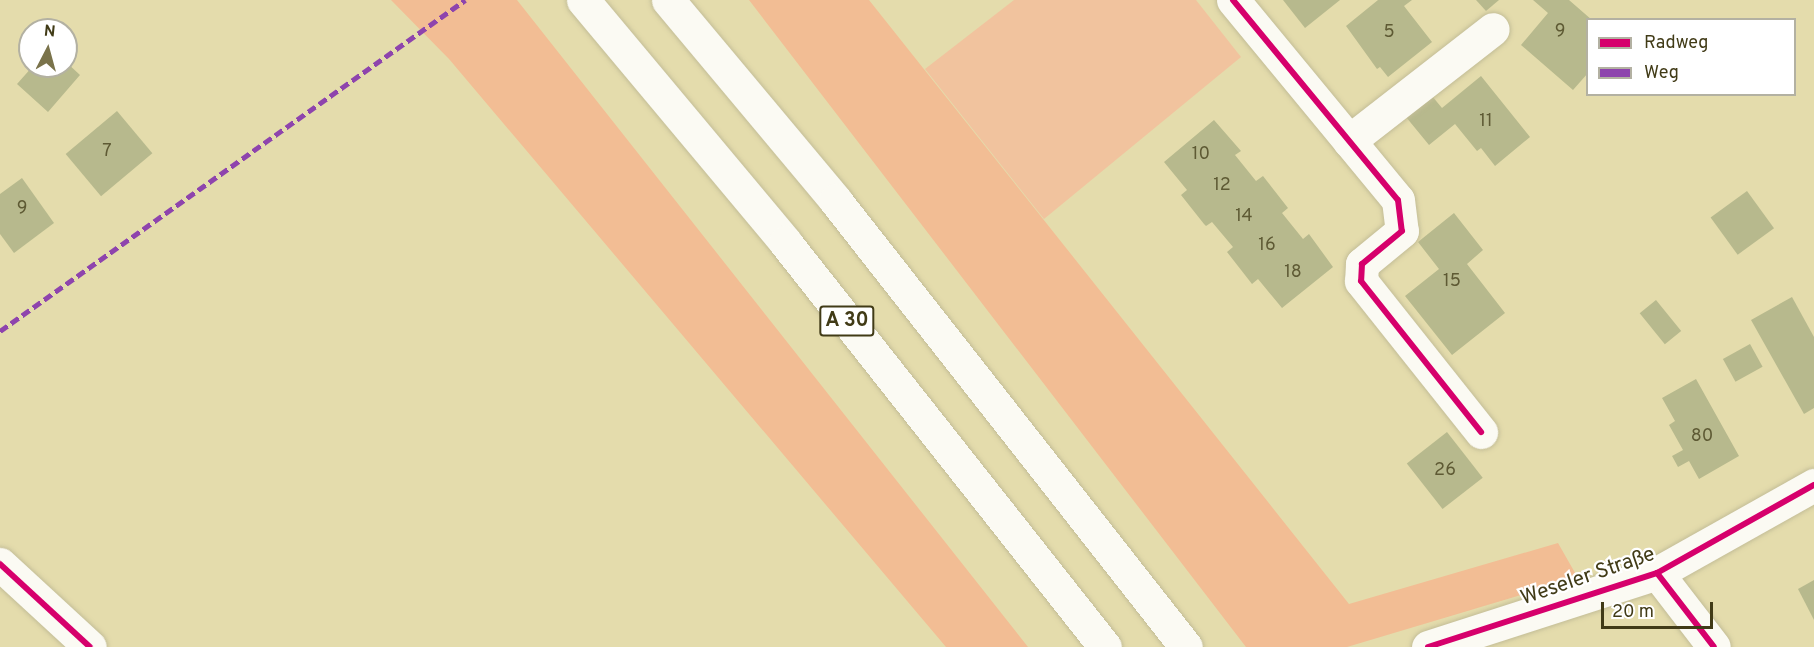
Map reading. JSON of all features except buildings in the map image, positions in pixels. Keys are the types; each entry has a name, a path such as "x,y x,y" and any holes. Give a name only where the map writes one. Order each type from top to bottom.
{"main road":[{"name":"A 30","path":"583,0 785,242 1106,647"},
{"path":"668,0 836,200 1186,647"},
{"path":"1233,0 1398,200 1402,231 1362,264 1361,281 1481,432"},
{"path":"1349,141 1493,29"},
{"name":"Weseler Straße","path":"1428,647 1657,573 1814,485"},
{"path":"0,564 69,640"},
{"path":"1657,573 1714,647"}],"shaded area":[{"path":"391,0 517,0 1028,647 946,647 449,59"},
{"path":"749,0 869,0 1349,604 1558,543 1578,578 1347,647 1246,647"},
{"path":"1014,0 1196,0 1241,57 1044,219 925,69"}],"marked path":[{"path":"0,331 465,0"}],"cycle path":[{"path":"1233,0 1398,200 1402,231 1362,264 1361,281 1481,432"},
{"path":"1428,647 1657,573 1814,485"},
{"path":"0,564 90,647"},
{"path":"1657,573 1714,647"}]}
